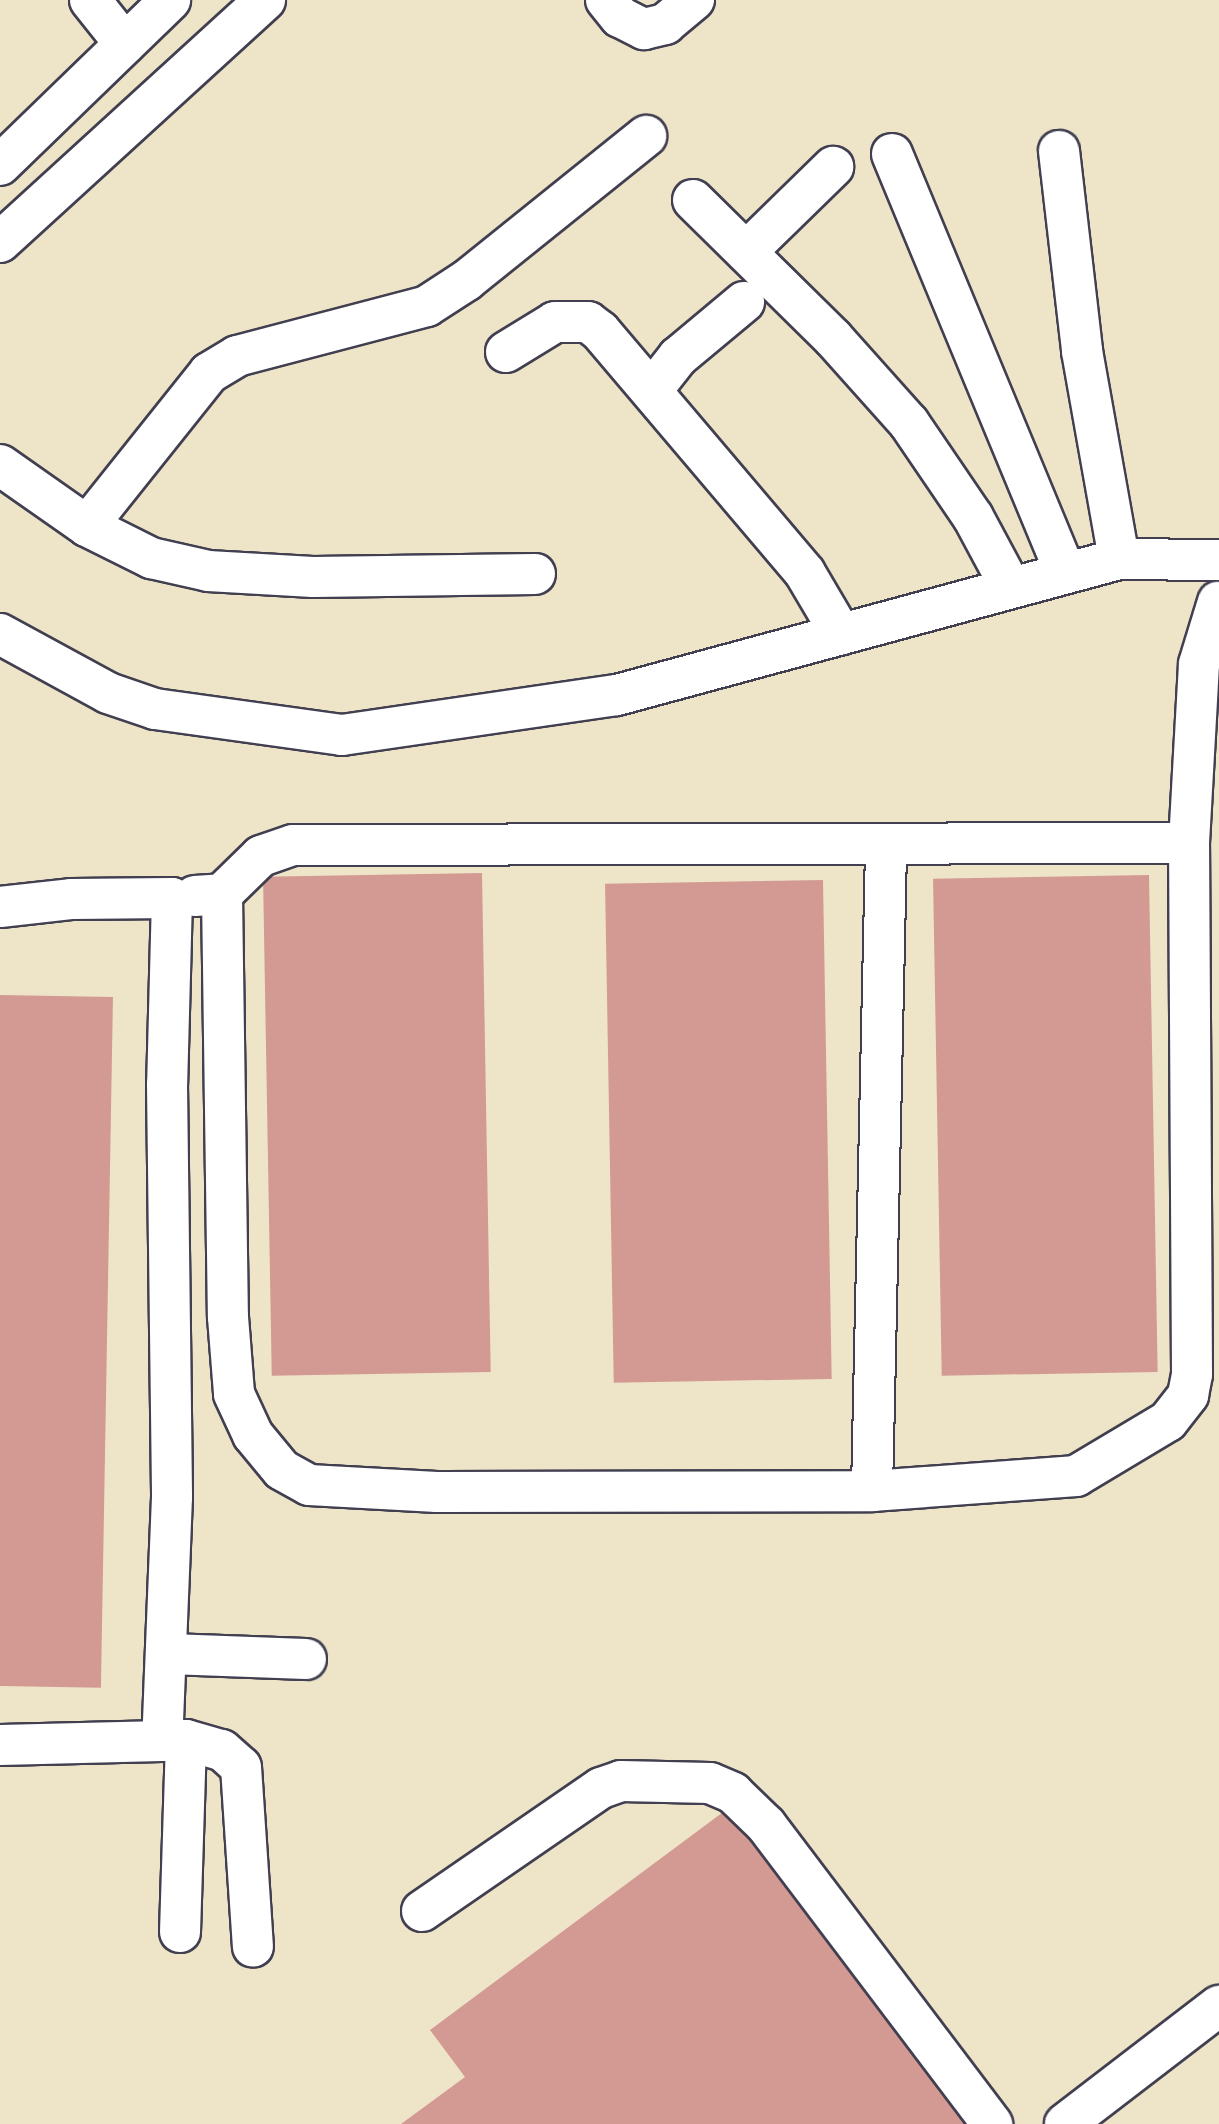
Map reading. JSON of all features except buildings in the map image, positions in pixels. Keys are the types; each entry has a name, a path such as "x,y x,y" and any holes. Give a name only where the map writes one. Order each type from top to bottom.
{"street":[{"path":"90,0 125,44"},
{"path":"0,165 170,0"},
{"path":"0,242 265,0"},
{"path":"606,0 620,17 644,29 665,24 694,0"},
{"path":"87,526 209,373 237,356 427,306 467,280 646,136"},
{"path":"1059,151 1082,351 1119,559"},
{"path":"892,154 1065,572"},
{"path":"746,252 833,167"},
{"path":"693,200 909,423 973,517 1010,586"},
{"path":"652,390 678,357 744,302"},
{"path":"506,352 555,322 588,322 652,390 805,573 841,634"},
{"path":"0,465 87,526 151,558 208,571 313,577 535,574"},
{"path":"0,634 108,693 155,709 342,735 617,695 1010,586 1119,559 1219,560"},
{"path":"222,894 228,1317 234,1394 253,1435 282,1470 309,1485 437,1492 872,1491 1076,1476 1168,1421 1188,1395 1192,1374 1189,843 1199,664 1218,602"},
{"path":"0,907 71,899 222,894 261,856 293,845 886,847 1189,843"},
{"path":"872,1491 886,847"},
{"path":"172,898 169,1654 180,1932"},
{"path":"169,1654 306,1659"},
{"path":"0,1745 174,1740 222,1750 241,1767 247,1790 253,1947"},
{"path":"422,1911 601,1788 621,1781 710,1783 733,1793 766,1825 992,2124"},
{"path":"1065,2124 1219,2006"}]}
